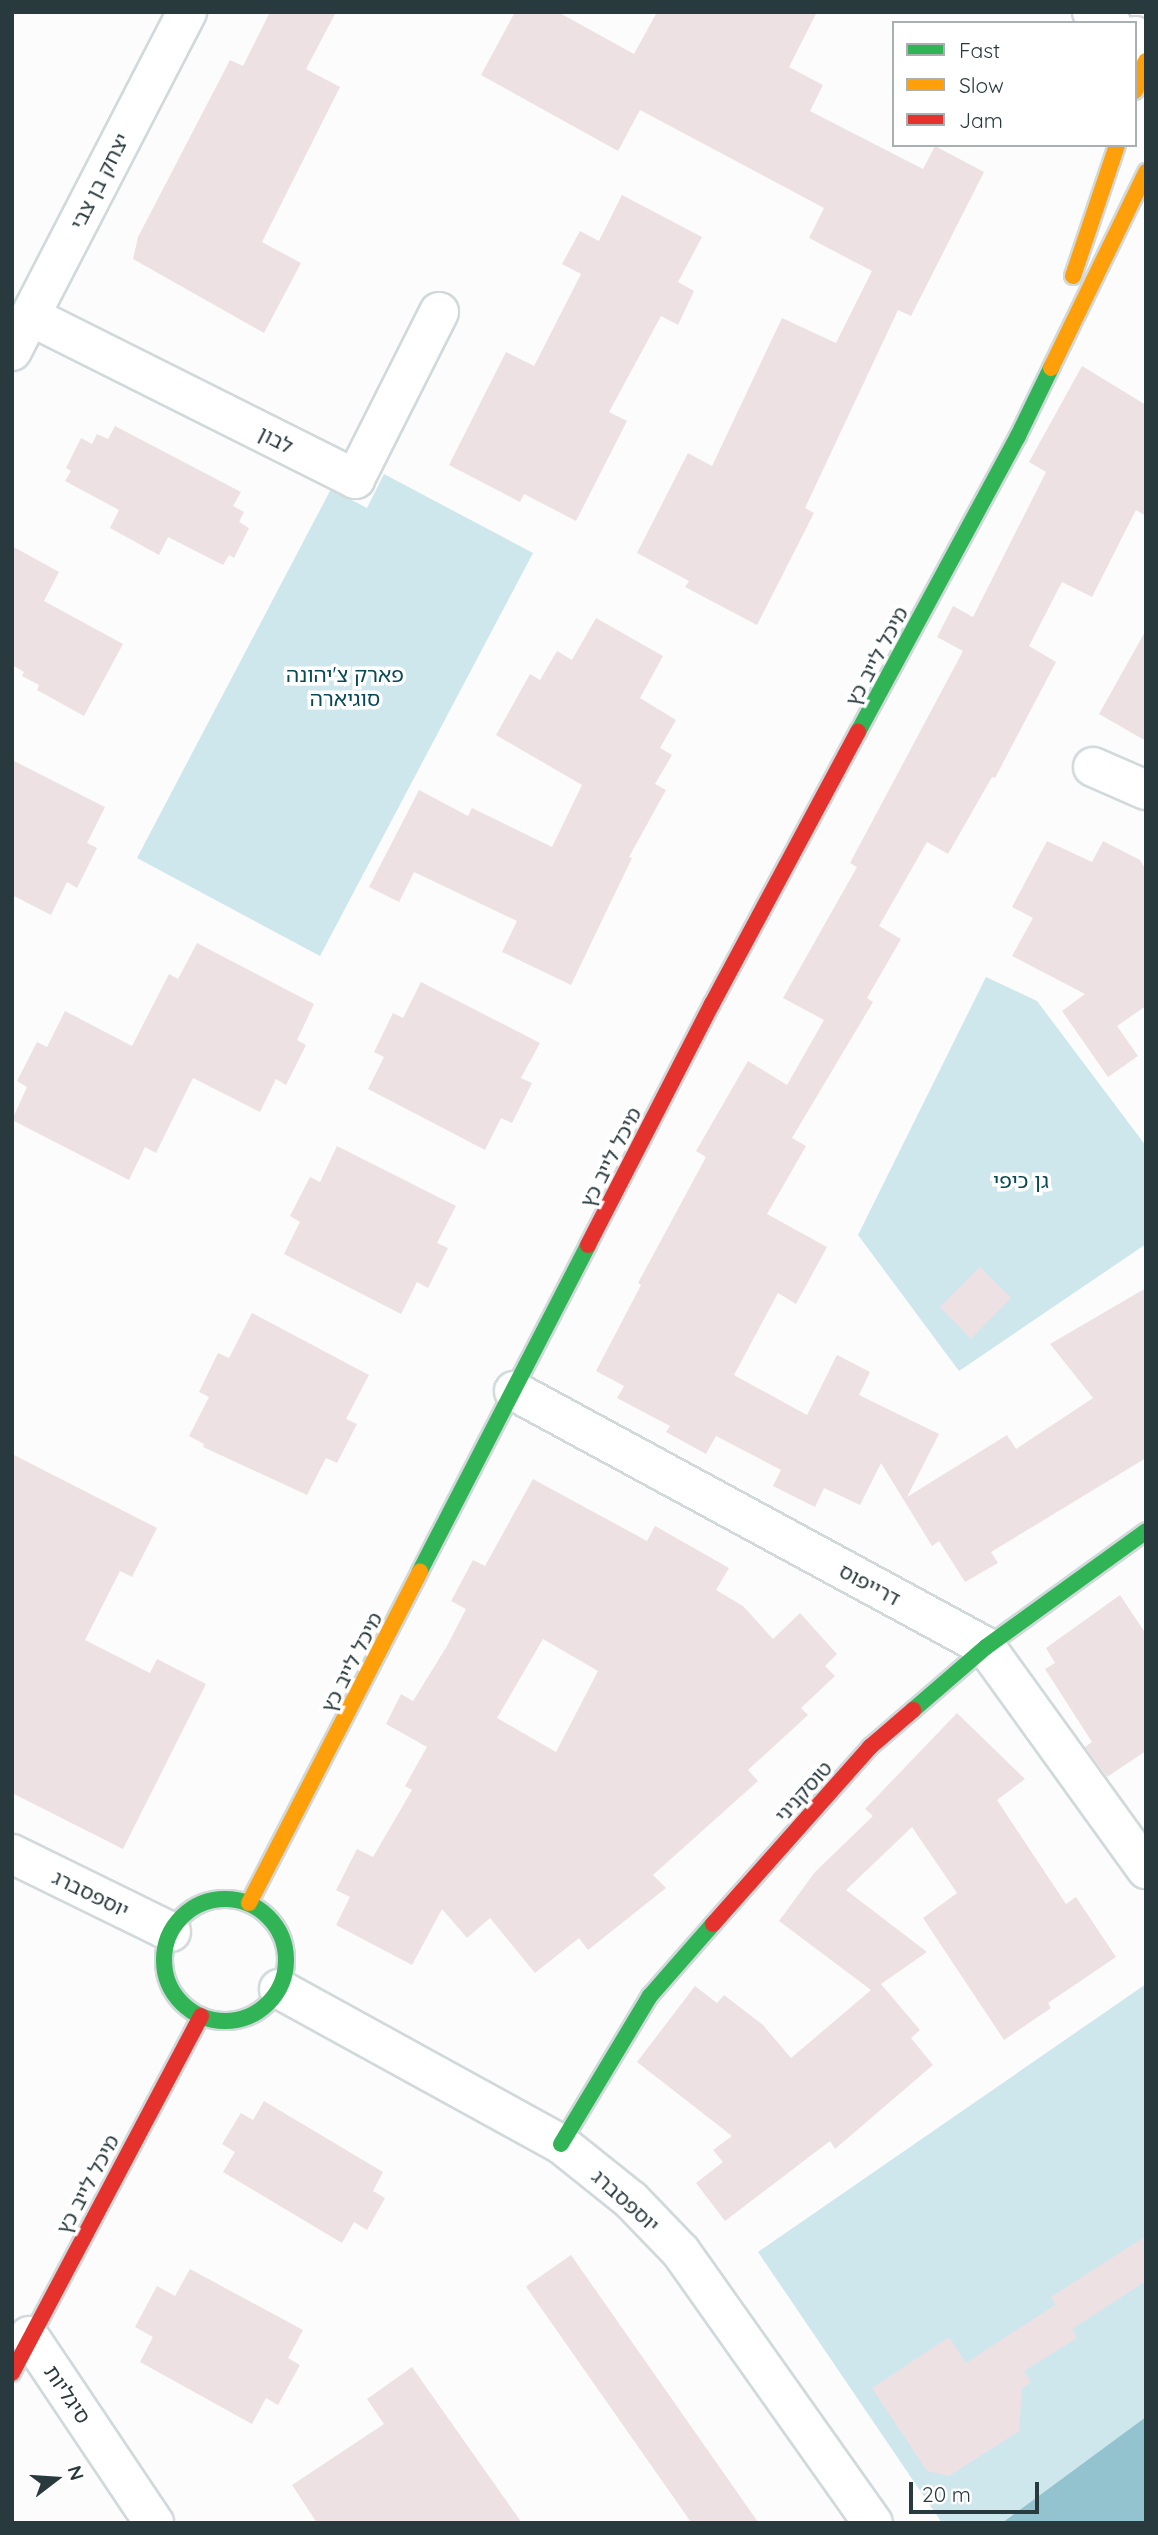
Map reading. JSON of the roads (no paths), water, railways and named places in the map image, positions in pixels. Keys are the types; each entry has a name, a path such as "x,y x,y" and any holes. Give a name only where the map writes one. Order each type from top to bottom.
{"street":[{"name":"יצחק בן צבי","path":"12,351 187,12"},
{"path":"1092,12 1108,21"},
{"path":"1137,86 1146,61"},
{"name":"מיכל לייב כץ","path":"1018,436 1116,147"},
{"name":"מיכל לייב כץ","path":"249,1903 712,1004 1018,436 1146,172"},
{"name":"לבון","path":"30,316 355,479 439,312"},
{"path":"1093,767 1146,790"},
{"name":"דרייפוס","path":"514,1391 986,1647 1146,1869"},
{"name":"טוסקניני","path":"561,2144 650,1996 870,1747 986,1647 1146,1531"},
{"name":"יוספסברג","path":"12,1854 171,1932"},
{"path":"232,1898 249,1903 273,1923 286,1950 286,1970 279,1989 267,2004 236,2020 201,2016 175,1995 168,1980 165,1947 171,1932 182,1917 213,1900 232,1898"},
{"name":"יוספסברג","path":"279,1989 561,2144 631,2200 681,2252 873,2523"},
{"name":"מיכל לייב כץ","path":"12,2373 29,2336 201,2016"},
{"name":"סיגליות","path":"29,2336 154,2523"}],"water":[{"path":"1146,2417 1146,2523 1002,2523"}],"park label":[{"name":"פארק צ'יהונה סוגיארה","path":"345,686"},
{"name":"גן כיפי","path":"1021,1180"}]}
